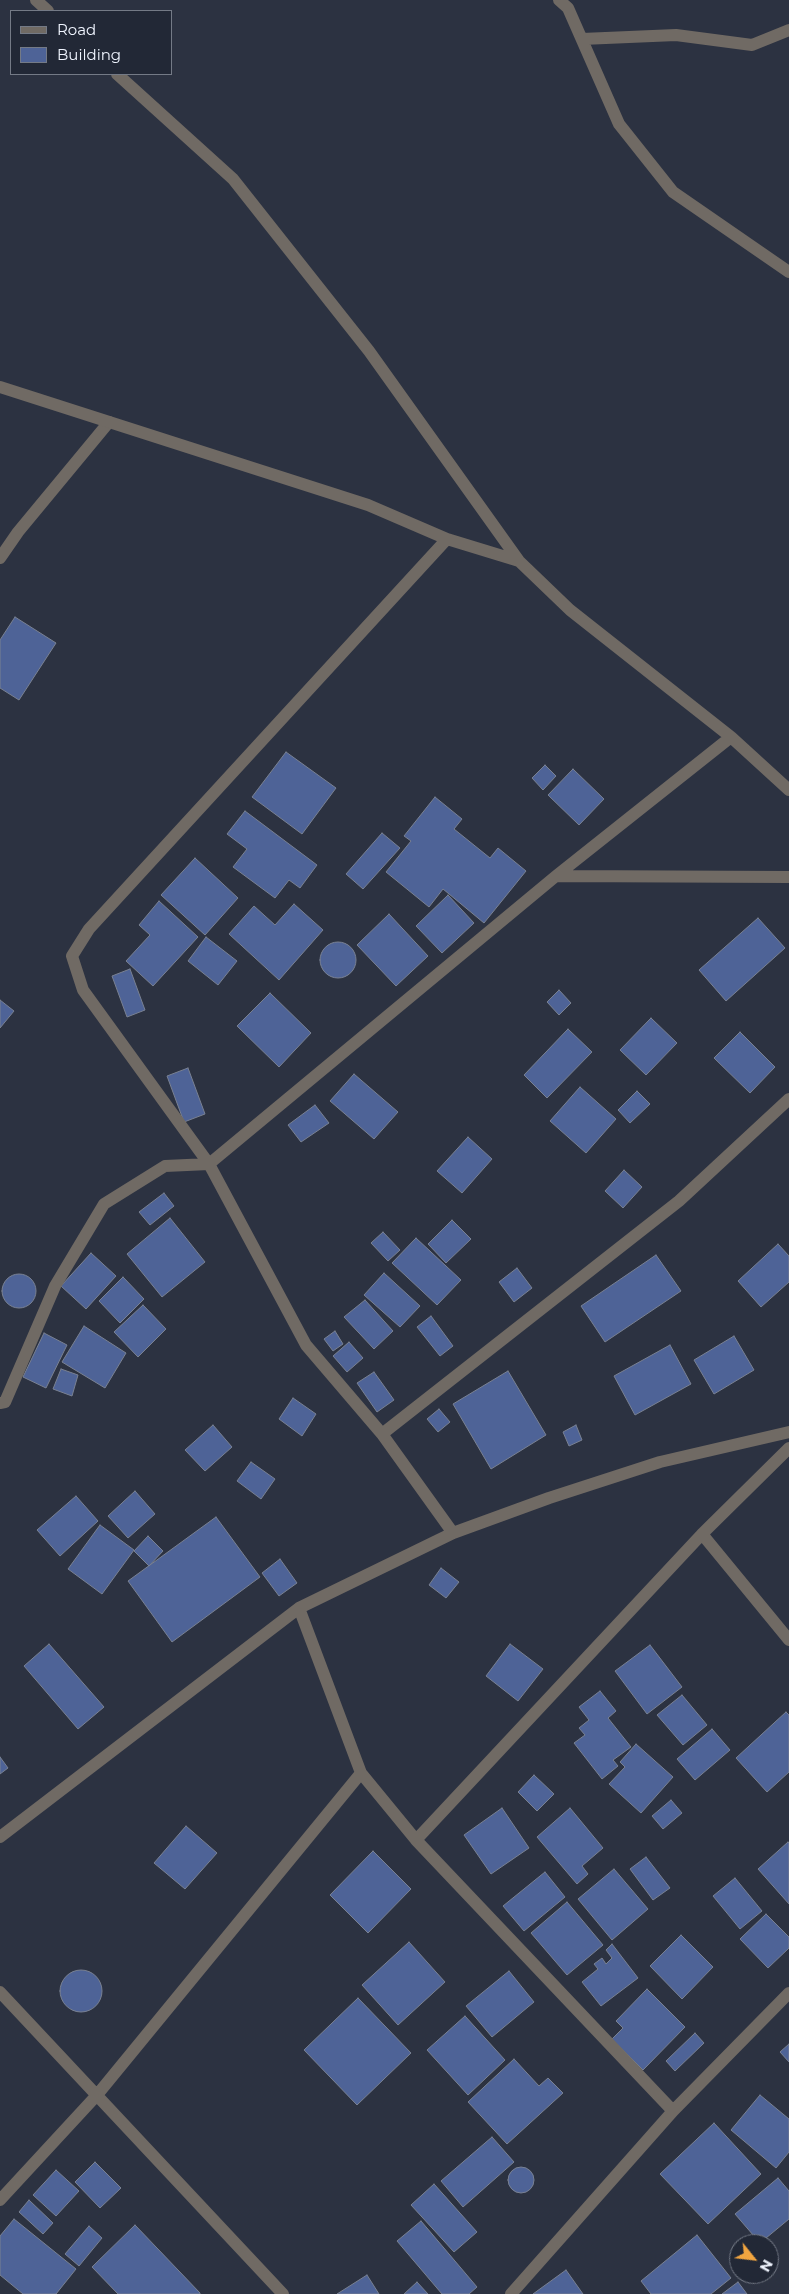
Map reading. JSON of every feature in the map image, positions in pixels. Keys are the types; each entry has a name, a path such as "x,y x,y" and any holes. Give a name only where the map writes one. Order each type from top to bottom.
{"street":[{"path":"36,0 47,10"},
{"path":"559,0 568,8 619,124 673,192 789,272"},
{"path":"582,39 676,35 752,45 789,30"},
{"path":"118,75 233,179 369,351 519,561 570,610 731,737 789,790"},
{"path":"0,387 368,505 447,539 519,561"},
{"path":"0,558 18,532 109,422"},
{"path":"447,539 89,929 72,956 82,990 209,1164 306,1345 382,1434 453,1533"},
{"path":"0,1403 5,1402 55,1286 104,1204 165,1166 209,1164 556,876 731,737"},
{"path":"556,876 789,877"},
{"path":"382,1434 679,1200 789,1099"},
{"path":"0,1837 299,1608 453,1533 660,1462 789,1432"},
{"path":"416,1840 702,1534 789,1448"},
{"path":"702,1534 789,1640"},
{"path":"299,1608 360,1773 416,1840 673,2111"},
{"path":"0,2200 97,2095 360,1773"},
{"path":"0,1992 283,2294"},
{"path":"511,2294 673,2111 789,1993"}],"building":[{"path":"15,617 56,643 19,700 0,688 0,640"},
{"path":"286,752 336,788 302,834 252,797"},
{"path":"545,765 556,776 543,790 532,778"},
{"path":"573,769 604,799 579,825 548,795"},
{"path":"435,797 462,819 454,829 490,858 498,848 526,871 484,923 443,889 429,907 386,872 411,841 404,836"},
{"path":"245,811 317,865 300,888 289,880 275,898 233,867 247,849 227,834"},
{"path":"382,833 400,848 363,889 346,874"},
{"path":"195,858 238,898 205,935 161,895"},
{"path":"448,895 474,923 442,953 416,926"},
{"path":"159,901 198,937 153,986 126,961 150,935 139,925"},
{"path":"294,904 323,930 279,980 229,934 254,906 275,925"},
{"path":"389,914 428,956 396,986 357,945"},
{"path":"758,918 785,948 726,1001 699,970"},
{"path":"206,937 237,961 218,985 188,961"},
{"path":"338,942 350,948 356,960 350,972 338,978 326,972 320,960 326,948"},
{"path":"130,969 145,1010 127,1017 112,976"},
{"path":"559,990 571,1003 559,1015 547,1002"},
{"path":"270,993 311,1033 279,1067 237,1026"},
{"path":"0,1000 14,1011 0,1028"},
{"path":"651,1018 677,1043 646,1075 620,1050"},
{"path":"568,1029 592,1052 547,1098 524,1075"},
{"path":"740,1032 775,1067 750,1093 714,1058"},
{"path":"188,1068 205,1114 184,1122 167,1076"},
{"path":"354,1074 398,1112 374,1139 330,1101"},
{"path":"580,1087 616,1119 586,1153 550,1121"},
{"path":"637,1091 650,1104 630,1123 618,1110"},
{"path":"315,1105 329,1123 301,1142 288,1125"},
{"path":"468,1137 492,1159 462,1193 437,1171"},
{"path":"624,1170 642,1187 623,1208 605,1191"},
{"path":"164,1193 174,1206 150,1225 139,1212"},
{"path":"170,1218 205,1262 162,1297 127,1254"},
{"path":"452,1220 471,1239 446,1263 428,1244"},
{"path":"383,1232 400,1250 388,1261 371,1243"},
{"path":"416,1238 461,1280 437,1305 392,1263"},
{"path":"778,1244 789,1256 789,1282 761,1307 738,1281"},
{"path":"91,1253 116,1276 86,1309 61,1286"},
{"path":"656,1255 681,1291 605,1342 581,1306"},
{"path":"517,1268 532,1288 514,1302 499,1282"},
{"path":"384,1273 420,1306 400,1327 364,1295"},
{"path":"19,1274 31,1279 36,1291 31,1303 19,1308 7,1303 2,1291 7,1279"},
{"path":"123,1277 144,1299 120,1323 99,1301"},
{"path":"365,1300 393,1331 374,1349 344,1317"},
{"path":"143,1305 166,1329 138,1357 114,1332"},
{"path":"431,1316 453,1346 440,1356 417,1327"},
{"path":"84,1326 126,1353 105,1388 62,1362"},
{"path":"335,1331 343,1344 333,1351 324,1339"},
{"path":"44,1333 67,1345 46,1388 23,1377"},
{"path":"734,1336 754,1370 714,1394 694,1360"},
{"path":"349,1342 363,1358 347,1372 333,1356"},
{"path":"670,1345 691,1384 635,1415 614,1376"},
{"path":"61,1369 78,1375 72,1396 53,1389"},
{"path":"508,1371 546,1435 491,1469 453,1404"},
{"path":"374,1372 394,1400 377,1412 357,1383"},
{"path":"293,1398 316,1414 302,1436 279,1419"},
{"path":"439,1409 450,1422 438,1432 427,1419"},
{"path":"213,1425 232,1447 205,1471 185,1450"},
{"path":"576,1425 582,1440 569,1446 563,1432"},
{"path":"251,1462 275,1479 261,1499 237,1481"},
{"path":"135,1491 155,1514 128,1538 108,1516"},
{"path":"76,1496 98,1521 60,1556 37,1530"},
{"path":"216,1517 260,1577 172,1642 128,1581"},
{"path":"100,1525 134,1550 102,1594 68,1569"},
{"path":"148,1536 163,1551 149,1566 134,1551"},
{"path":"280,1559 297,1583 279,1596 262,1573"},
{"path":"441,1568 459,1582 446,1598 429,1585"},
{"path":"49,1644 104,1707 78,1729 24,1666"},
{"path":"510,1644 543,1669 518,1701 486,1676"},
{"path":"650,1645 682,1687 647,1714 615,1671"},
{"path":"600,1691 616,1711 608,1718 631,1747 613,1760 618,1766 602,1779 574,1743 585,1735 579,1728 589,1720 579,1707"},
{"path":"682,1695 707,1725 683,1745 657,1715"},
{"path":"786,1712 789,1715 789,1772 767,1792 736,1758"},
{"path":"712,1729 730,1750 695,1780 677,1759"},
{"path":"636,1744 673,1777 641,1813 609,1784 625,1767 620,1762"},
{"path":"0,1757 8,1768 0,1774"},
{"path":"534,1775 554,1794 537,1811 518,1792"},
{"path":"671,1800 682,1813 663,1829 652,1816"},
{"path":"502,1808 529,1848 491,1874 464,1835"},
{"path":"570,1808 603,1848 582,1866 588,1874 577,1884 537,1837"},
{"path":"186,1826 217,1853 185,1889 154,1863"},
{"path":"789,1843 789,1904 758,1869"},
{"path":"373,1851 411,1889 368,1933 330,1895"},
{"path":"646,1857 670,1888 653,1900 630,1869"},
{"path":"614,1869 648,1909 612,1940 578,1899"},
{"path":"545,1872 565,1897 524,1931 503,1906"},
{"path":"735,1878 762,1911 740,1929 713,1896"},
{"path":"567,1902 603,1945 567,1975 531,1933"},
{"path":"766,1914 789,1937 789,1948 768,1968 740,1939"},
{"path":"681,1935 713,1967 682,1999 650,1966"},
{"path":"409,1942 445,1982 398,2025 362,1985"},
{"path":"612,1944 638,1978 601,2006 582,1982 598,1969 594,1964 602,1958 606,1964 612,1958 606,1950"},
{"path":"85,1970 93,1973 99,1979 102,1991 99,2003 93,2009 77,2012 69,2009 63,2003 60,1987 63,1979 69,1973"},
{"path":"509,1971 534,2002 492,2037 466,2006"},
{"path":"647,1989 685,2027 643,2070 612,2039 623,2028 616,2021"},
{"path":"358,1998 411,2053 357,2105 304,2050"},
{"path":"465,2016 505,2060 468,2095 427,2050"},
{"path":"695,2033 704,2043 675,2071 666,2061"},
{"path":"789,2044 789,2062 780,2052"},
{"path":"514,2059 539,2086 548,2078 563,2093 507,2144 468,2102"},
{"path":"760,2095 789,2119 789,2152 776,2168 731,2130"},
{"path":"714,2123 761,2174 708,2224 660,2174"},
{"path":"492,2137 514,2162 463,2207 441,2181"},
{"path":"95,2162 121,2188 100,2208 75,2182"},
{"path":"521,2167 531,2170 534,2180 531,2190 521,2193 511,2190 508,2180 511,2170"},
{"path":"56,2170 79,2191 56,2216 33,2195"},
{"path":"778,2178 789,2191 789,2219 771,2234 752,2234 735,2214"},
{"path":"434,2184 477,2232 454,2252 411,2205"},
{"path":"29,2200 53,2223 43,2234 19,2212"},
{"path":"14,2219 76,2269 56,2294 23,2294 0,2275 0,2236"},
{"path":"421,2221 477,2287 469,2294 442,2294 397,2241"},
{"path":"135,2225 200,2294 118,2294 92,2267"},
{"path":"89,2226 102,2238 79,2266 65,2254"},
{"path":"697,2235 729,2275 729,2280 711,2294 651,2294 641,2281"},
{"path":"566,2270 583,2294 533,2294"},
{"path":"367,2275 379,2294 337,2294"},
{"path":"417,2282 428,2294 404,2294"},
{"path":"735,2284 740,2284 747,2294 722,2294"}]}
